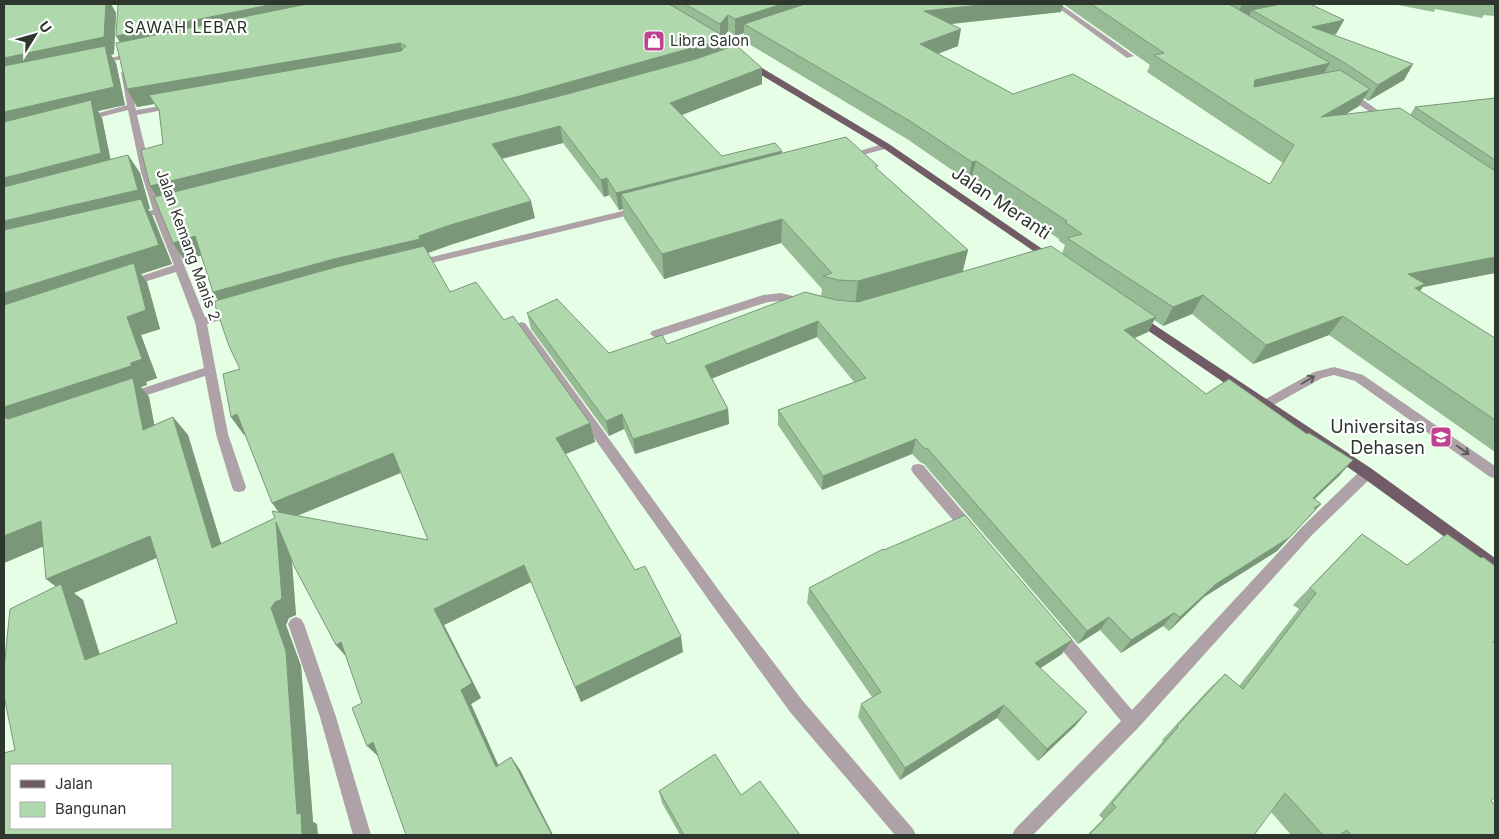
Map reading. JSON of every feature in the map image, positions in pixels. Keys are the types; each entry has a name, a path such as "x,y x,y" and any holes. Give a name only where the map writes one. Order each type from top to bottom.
{"main road":[{"name":"Jalan Meranti","path":"713,43 886,146 1042,256 1062,266"},
{"path":"1128,310 1367,473 1495,566"}],"street":[{"path":"1056,4 1130,56"},
{"path":"713,43 767,30"},
{"path":"92,63 120,52 149,51"},
{"name":"Jalan Kemang Manis 2","path":"120,52 132,110 140,168 202,322 222,434 239,487"},
{"path":"1339,87 1393,124"},
{"path":"74,121 132,110 179,104"},
{"path":"833,160 886,146"},
{"path":"129,219 186,205"},
{"path":"400,267 650,207"},
{"path":"114,288 179,267"},
{"path":"656,334 767,298 788,298 812,306"},
{"path":"202,322 248,308"},
{"path":"521,326 718,602 796,706 907,835"},
{"path":"118,400 210,370"},
{"path":"1266,404 1318,375 1334,371 1358,378 1495,472"},
{"path":"918,469 981,543"},
{"path":"1022,835 1132,722 1307,531 1367,473"},
{"path":"296,624 328,717 362,835"},
{"path":"1050,625 1132,722"}],"building":[{"path":"4,4 106,4 104,37 4,58"},
{"path":"118,4 274,4 116,36"},
{"path":"307,4 669,4 727,38 516,97 150,186 141,150 163,144 159,110 149,95 401,51 406,46 400,43 127,89 116,43"},
{"path":"685,4 782,4 735,19 728,15 720,24"},
{"path":"805,4 989,4 924,11 961,29 920,44 1013,94 1073,74 1270,184 1294,145 1154,55 1164,53 1091,4 1229,4 1330,63 1255,80 1254,87 1340,70 1370,89 1321,117 1400,108 1495,171 1495,257 1408,274 1425,284 1415,288 1495,338 1495,420 1343,316 1266,345 1203,295 1173,307 1067,238 1082,234 1065,222 1067,221 976,161 972,162 910,121 744,24"},
{"path":"1281,4 1310,4 1344,20 1312,27 1413,64 1378,85 1345,63 1252,10"},
{"path":"736,45 762,68 670,103 722,156 775,143 782,151 616,193 607,178 601,180 560,126 492,144 531,201 447,226 419,236 420,239 334,259 213,292 195,236 173,243 154,197 560,96 696,59"},
{"path":"105,46 114,87 4,112 4,66"},
{"path":"1495,98 1495,160 1415,107"},
{"path":"91,100 101,153 4,178 4,122"},
{"path":"846,137 878,166 875,167 968,250 858,281 838,280 823,276 832,273 782,219 662,254 621,194"},
{"path":"128,155 138,190 4,221 4,187"},
{"path":"141,199 159,245 4,293 4,230"},
{"path":"424,246 450,292 476,282 504,320 513,316 590,423 556,438 635,570 645,566 681,636 575,687 524,565 434,609 472,683 461,690 496,767 511,757 552,835 406,835 373,742 367,746 352,708 362,703 341,642 336,645 295,568 276,522 282,599 275,602 271,608 286,651 297,814 301,813 302,835 4,835 4,753 15,750 4,696 4,668 10,609 61,584 85,660 177,623 150,536 46,579 41,521 4,536 4,417 8,419 133,378 143,430 173,417 212,548 275,518 272,511 428,540 393,453 272,503 237,414 231,417 223,374 240,369 229,346 215,301 336,267"},
{"path":"1051,246 1156,317 1124,330 1206,394 1229,379 1307,434 1309,433 1353,460 1313,498 1321,504 1314,508 1316,509 1290,537 1216,584 1180,617 1174,613 1131,640 1109,617 1087,631 928,449 924,448 916,439 823,476 778,410 866,378 818,321 705,366 728,409 633,439 622,414 606,421 527,313 557,299 609,353 662,335 667,344 805,292 836,300 858,302"},
{"path":"134,263 146,310 127,317 142,359 131,363 131,366 4,407 4,305"},
{"path":"965,515 1072,640 1035,663 1087,712 1047,749 1004,705 905,768 861,704 881,692 809,588 883,549"},
{"path":"1362,534 1407,565 1447,534 1495,566 1495,641 1493,642 1495,644 1495,797 1491,801 1495,805 1495,835 1352,835 1347,830 1340,835 1323,835 1285,793 1254,835 1089,835 1116,807 1112,803 1177,726 1225,674 1243,689 1316,593 1310,588"},
{"path":"715,754 741,795 760,781 800,835 684,835 659,791"}],"place":[{"name":"Libra Salon","path":"654,41"},
{"name":"Universitas Dehasen","path":"1441,437"}],"district":[{"name":"SAWAH LEBAR","path":"186,27"}]}
